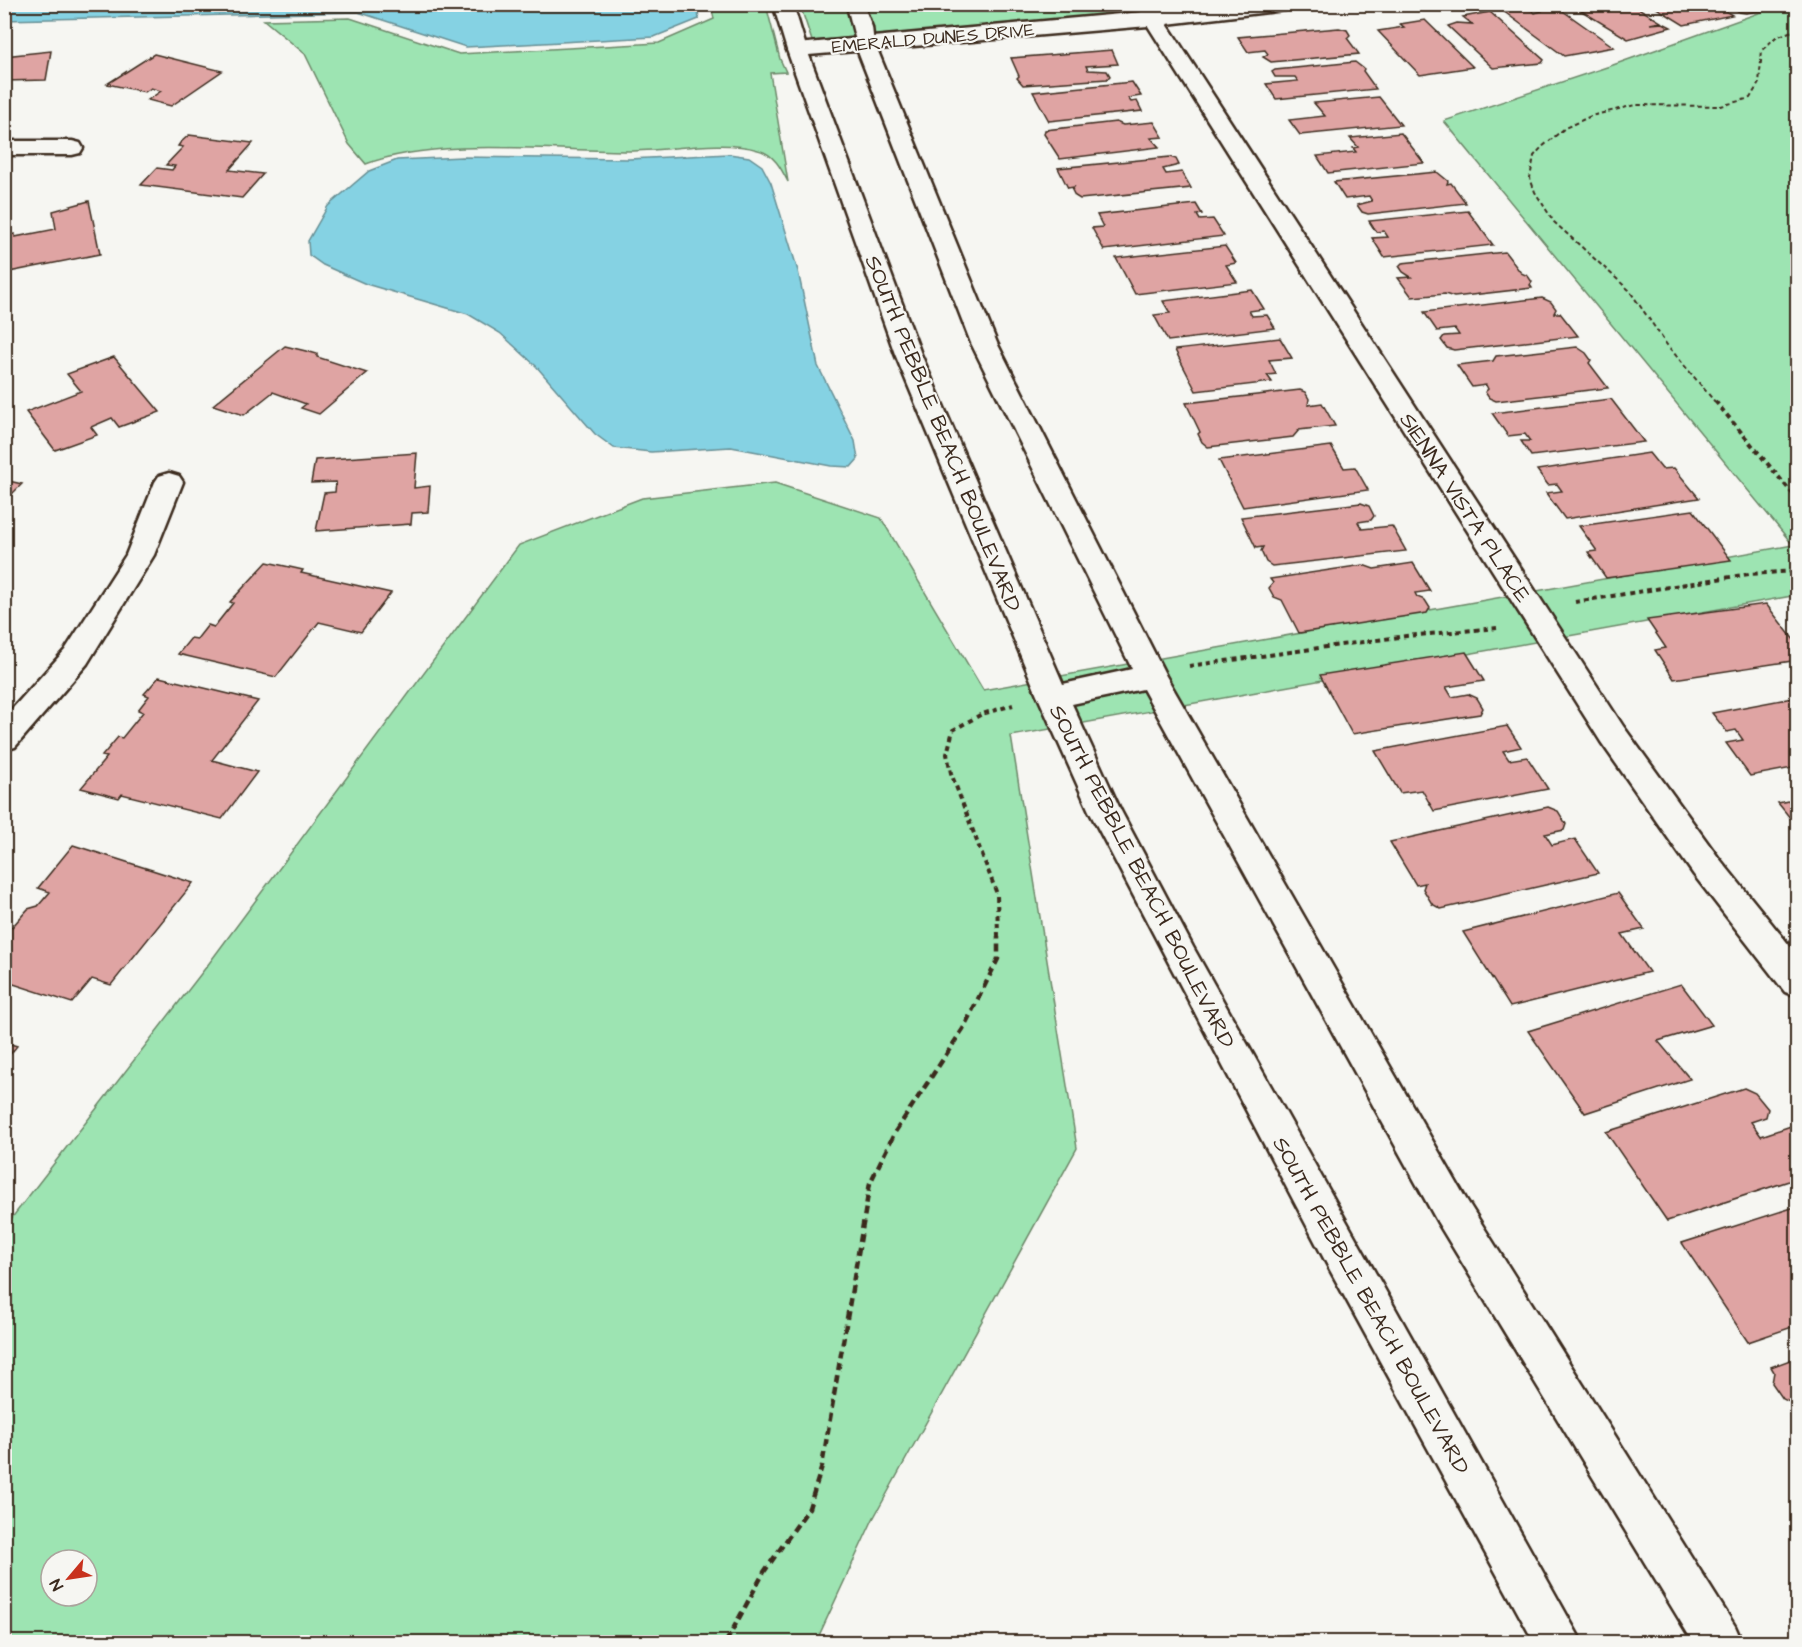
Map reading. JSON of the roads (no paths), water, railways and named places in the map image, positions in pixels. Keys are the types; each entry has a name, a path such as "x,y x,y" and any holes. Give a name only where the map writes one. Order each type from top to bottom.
{"street":[{"name":"SOUTH PEBBLE BEACH BOULEVARD","path":"783,4 797,50 908,354 1053,697 1106,811 1181,957 1559,1642"},
{"name":"EMERALD DUNES DRIVE","path":"797,50 1149,12 1285,4"},
{"name":"SIENNA VISTA PLACE","path":"1149,12 1612,734 1706,866 1797,982"},
{"path":"865,44 984,343 1151,676 1452,1211 1719,1642"},
{"path":"4,148 72,148"},
{"path":"4,739 76,657 140,555 169,482"},
{"path":"1053,697 1151,676"}],"lane":[{"path":"854,4 863,27 865,44"}],"water":[{"path":"5,4 697,5 699,19 654,37 466,47 358,12 4,20"},
{"path":"729,154 749,157 762,166 771,183 798,271 818,366 855,441 858,459 851,467 831,466 731,447 651,452 614,448 595,434 536,366 500,333 468,314 366,284 323,265 309,255 308,241 328,206 369,171 397,160 462,157 629,159"}]}
